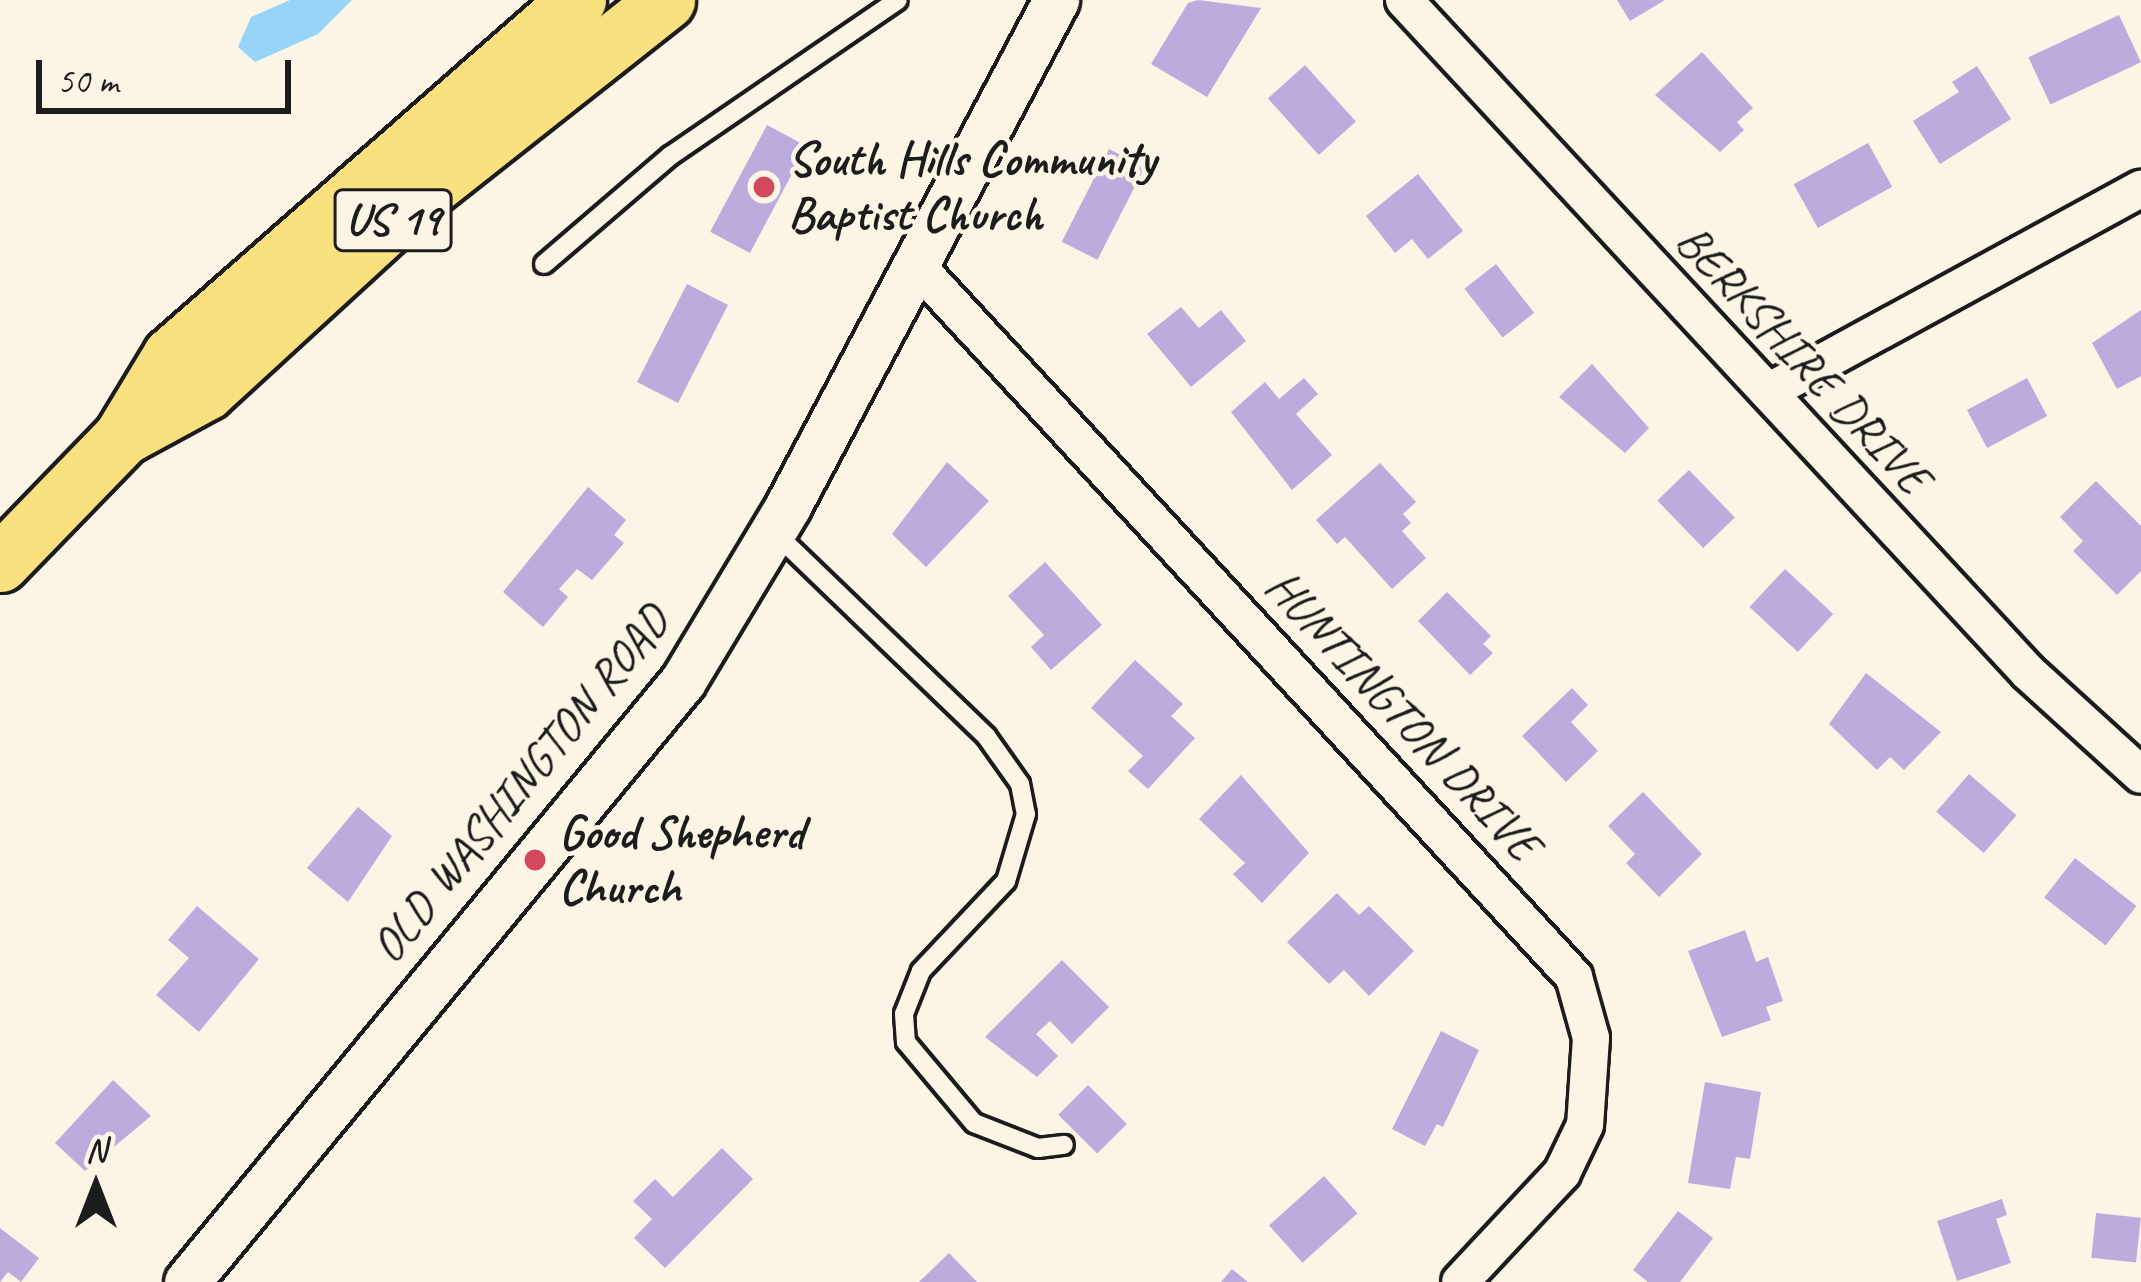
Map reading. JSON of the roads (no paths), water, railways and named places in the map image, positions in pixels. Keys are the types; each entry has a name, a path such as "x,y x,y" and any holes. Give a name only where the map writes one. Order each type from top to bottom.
{"main road":[{"name":"US 19","path":"0,562 122,437 171,356 578,0"},
{"name":"US 19","path":"122,437 206,391 422,193 666,0"}],"street":[{"name":"OLD WASHINGTON ROAD","path":"187,1282 682,681 773,531 1056,0"},
{"name":"BERKSHIRE DRIVE","path":"1404,0 2029,673 2141,776"},
{"path":"1768,392 2141,189"},
{"name":"HUNTINGTON DRIVE","path":"915,264 1574,977 1591,1038 1585,1125 1562,1173 1473,1278"}],"lane":[{"path":"544,264 670,156 898,0"},
{"path":"773,531 986,736 1020,784 1026,814 1006,881 921,971 904,1014 906,1042 974,1123 1037,1148 1064,1145"}],"water":[{"path":"290,0 352,0 318,34 255,62 238,47 251,17"}],"place":[{"name":"South Hills Community Baptist Church","path":"764,187"},
{"name":"Good Shepherd Church","path":"535,860"}]}
